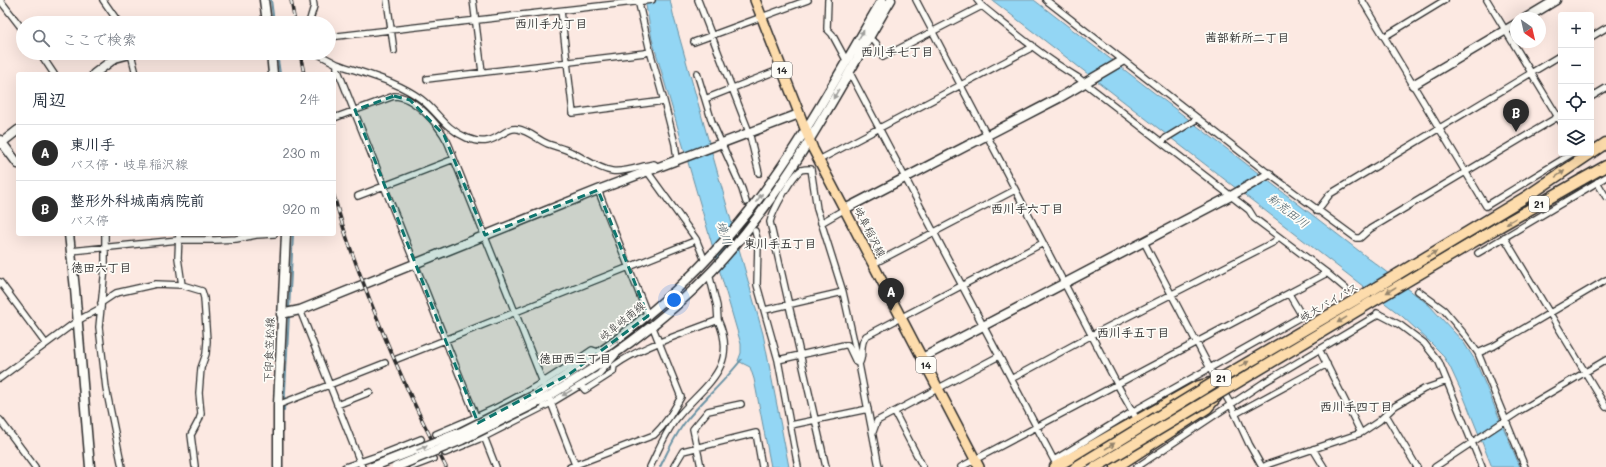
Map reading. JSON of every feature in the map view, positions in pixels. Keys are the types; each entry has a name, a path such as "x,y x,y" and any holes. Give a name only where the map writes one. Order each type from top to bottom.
{"highway":[{"name":"岐大バイパス","path":"1594,151 1606,143"},
{"name":"岐大バイパス","path":"1076,467 1213,382 1367,293 1516,203 1586,156"},
{"name":"岐大バイパス","path":"1096,467 1219,392 1444,259 1606,166"},
{"name":"21","path":"1055,464 1196,387 1213,382"},
{"name":"21","path":"1116,467 1207,408 1219,392"}],"main road":[{"name":"岐阜稲沢線","path":"755,0 781,69 819,160 977,463"}],"street":[{"path":"0,0 16,21"},
{"path":"103,0 114,16"},
{"path":"264,0 266,16"},
{"path":"311,16 314,6 313,0"},
{"path":"387,0 394,51"},
{"path":"473,0 482,72"},
{"path":"336,36 652,0"},
{"path":"698,0 749,132 760,173"},
{"path":"694,42 808,0"},
{"path":"828,0 827,29 832,34 846,60"},
{"name":"岐阜岐南線","path":"372,467 461,432 535,395 601,353 648,316 675,291 735,229 763,192 805,129 882,0"},
{"name":"岐阜岐南線","path":"396,467 462,440 540,402 619,351 652,325 710,273 742,236 775,192 810,140 891,0"},
{"path":"916,0 1136,418"},
{"path":"978,0 982,6 1032,46 1087,83 1164,140 1233,195 1249,210 1254,218 1346,289"},
{"path":"1046,0 1084,29 1120,62 1266,176 1356,238 1360,238 1370,229 1558,117"},
{"path":"1362,0 1486,206 1568,156"},
{"path":"1384,37 1445,0"},
{"path":"1487,0 1558,114"},
{"path":"1536,12 1556,0"},
{"path":"639,1 650,51 679,158"},
{"path":"868,38 876,43 883,57 982,6"},
{"path":"561,10 573,113 664,101"},
{"path":"1413,85 1510,28"},
{"path":"1594,35 1606,28"},
{"path":"819,160 961,86 1032,46"},
{"path":"427,79 644,53 650,51"},
{"path":"1317,211 1330,194 1558,57"},
{"path":"45,60 53,72"},
{"path":"99,72 113,60"},
{"path":"132,60 136,72"},
{"path":"272,60 274,72"},
{"path":"330,60 411,92 422,100 452,130 479,142 492,140 511,129 516,129 523,130 548,144 567,150 604,169 612,171 654,164 658,167"},
{"path":"821,223 1087,83 1120,62"},
{"path":"338,64 337,68 496,467"},
{"path":"705,99 781,69"},
{"path":"849,71 905,179 935,232 1055,464 1132,412 1302,316 1289,294"},
{"path":"697,72 718,144 742,189 746,202"},
{"path":"1594,94 1606,88"},
{"path":"336,117 394,96 399,96 410,100 431,119 448,142 544,384"},
{"path":"282,314 298,311 679,158 799,114"},
{"path":"1164,140 1195,121"},
{"path":"16,131 1,142 16,161"},
{"path":"358,196 454,159"},
{"path":"826,467 790,304 770,222 773,211 796,174 803,169 811,169 821,223 843,292 873,432 879,467 875,467"},
{"path":"647,171 696,239 706,259"},
{"path":"922,358 1065,284 1266,176"},
{"path":"1478,253 1606,177"},
{"path":"1597,182 1606,197"},
{"path":"598,190 648,316"},
{"path":"873,264 1015,190"},
{"path":"755,231 758,243 757,285 778,360 798,467"},
{"path":"69,236 90,467"},
{"path":"105,236 105,268 99,327 106,388 122,467"},
{"path":"71,251 105,248 178,237 222,240 251,236"},
{"name":"下印食笠松線","path":"278,467 282,314 286,236"},
{"path":"178,237 182,285"},
{"path":"1011,379 1092,335 1274,242 1278,237"},
{"path":"1504,237 1606,407"},
{"path":"397,359 628,266 692,242"},
{"path":"1144,242 1231,405 1249,444 1263,467 1360,433 1386,415 1395,406 1424,389 1447,381"},
{"path":"859,364 861,360 862,341 866,336 1043,243"},
{"path":"650,467 675,420 716,375 722,363 724,346 710,273"},
{"path":"961,467 977,463 1036,427 1327,273"},
{"path":"1478,353 1494,346 1606,280"},
{"path":"0,282 46,344"},
{"path":"0,378 116,293 156,284 182,285 202,291 204,298 207,341 206,354 201,368 199,420 191,435 195,467"},
{"path":"1418,291 1444,310 1478,353 1525,467"},
{"path":"765,310 843,292"},
{"path":"298,311 361,464"},
{"path":"1137,467 1263,383 1319,348 1378,314 1400,325 1424,343 1439,362 1475,441 1482,467"},
{"path":"581,384 585,390 613,372 614,366 622,360 718,320"},
{"path":"551,401 574,466 654,435 663,427 680,396 652,325"},
{"path":"778,360 848,345 856,362 859,364"},
{"path":"1319,348 1360,433"},
{"path":"436,434 495,409 544,384 592,350 601,353"},
{"path":"445,453 484,437 599,374 619,351"},
{"path":"873,432 877,421 895,413 998,356"},
{"path":"1435,467 1505,421 1606,360"},
{"path":"279,404 385,363"},
{"path":"1235,414 1327,364"},
{"path":"337,405 370,392"},
{"path":"701,467 693,429 708,411 741,404"},
{"path":"791,425 868,409"},
{"path":"895,413 923,467"},
{"path":"1386,415 1417,467"},
{"path":"0,420 35,467"},
{"path":"674,466 683,451 756,434 762,467"},
{"path":"345,467 361,464 421,438"},
{"path":"1153,448 1157,454"},
{"path":"1313,449 1324,467"},
{"path":"412,467 433,459"}],"highlighted area":[{"path":"394,96 410,100 444,135 485,235 598,190 648,316 568,375 478,423 355,110"}],"water":[{"name":"境川","path":"645,0 670,0 763,334 789,467 771,467 754,379 750,367 738,361 741,353 741,344 652,39"},
{"name":"新荒田川","path":"992,0 1034,0 1429,305 1464,343 1475,360 1520,467 1492,467 1450,367 1442,354 1403,317"}],"waterway":[{"path":"271,0 273,16"},
{"path":"278,60 280,72"},
{"path":"289,310 293,236"},
{"path":"284,411 289,314"},
{"path":"660,467 682,426 741,360"}],"tunnel":[{"path":"1486,206 1504,237"},
{"path":"1346,289 1359,299"}],"railway":[{"path":"291,0 294,16"},
{"path":"301,60 304,72"},
{"path":"336,203 351,250 372,306 412,399 446,467"}],"place":[{"name":"整形外科城南病院前","path":"1516,132"},
{"name":"東川手","path":"891,311"}],"district":[{"name":"西川手九丁目","path":"551,24"},
{"name":"茜部新所二丁目","path":"1247,38"},
{"name":"西川手七丁目","path":"897,52"},
{"name":"西川手六丁目","path":"1027,209"},
{"name":"東川手五丁目","path":"780,244"},
{"name":"徳田六丁目","path":"101,268"},
{"name":"西川手五丁目","path":"1133,333"},
{"name":"徳田西三丁目","path":"575,359"},
{"name":"西川手四丁目","path":"1356,407"}]}
